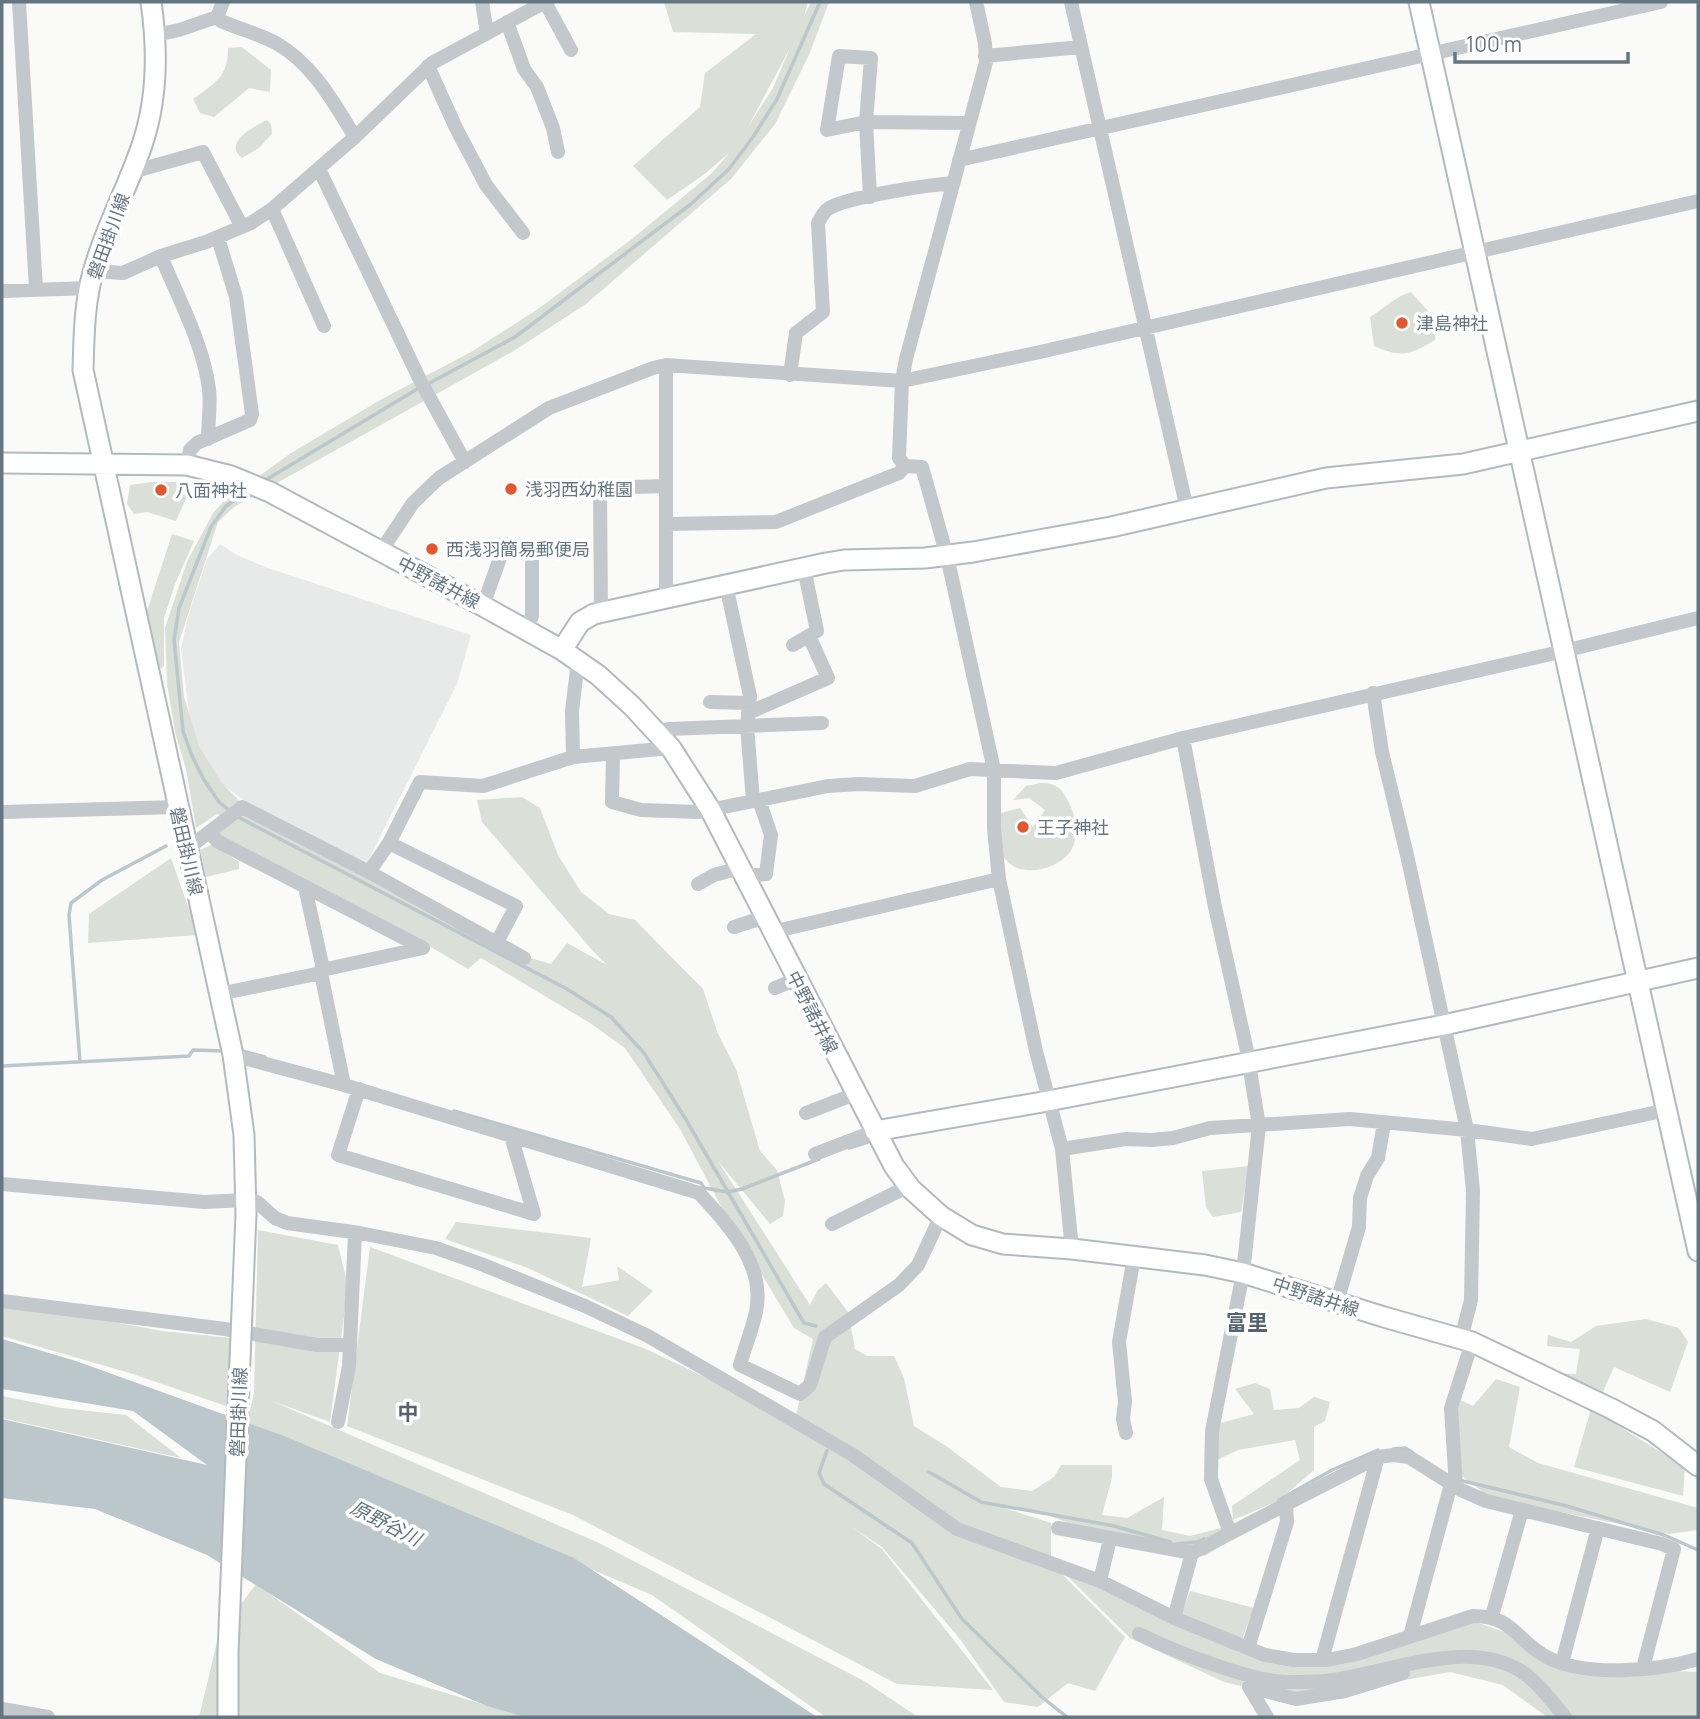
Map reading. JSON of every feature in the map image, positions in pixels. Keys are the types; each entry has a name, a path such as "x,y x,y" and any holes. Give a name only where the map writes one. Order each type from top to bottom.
{"main road":[{"name":"磐田掛川線","path":"151,2 156,35 151,109 143,144 91,280 84,332 83,370 233,1055 244,1135 246,1207 228,1652 228,1717"},
{"path":"1419,2 1698,1251"},
{"path":"570,656 580,622 586,617 804,568 844,560 947,556 1111,527 1326,478 1446,467 1698,411"},
{"name":"中野諸井線","path":"2,463 187,465 231,476 270,492 483,606 598,675 664,740 710,809 894,1166 909,1186 940,1216 972,1235 1003,1244 1072,1249 1243,1273 1466,1341 1621,1413 1653,1431 1698,1466"},
{"path":"875,1131 1048,1101 1444,1025 1698,968"}],"street":[{"path":"19,2 36,289"},
{"path":"217,17 223,2"},
{"path":"482,2 487,33"},
{"path":"2,291 36,289 123,273 161,256 218,238 242,227 272,209 319,169 428,66 545,2 571,50"},
{"path":"976,2 985,56 906,359 902,381 899,458 905,466 922,467 947,556 994,771 994,828 999,880 1048,1101 1062,1149 1072,1249"},
{"path":"1071,2 1187,509"},
{"path":"959,160 1661,2"},
{"path":"156,35 217,17"},
{"path":"217,17 221,21 273,41 291,52 327,90 355,137"},
{"path":"507,22 524,69 537,87 553,128 558,152"},
{"path":"985,56 1081,47"},
{"path":"870,197 866,122 871,58 839,56 827,130 866,122 969,123"},
{"path":"428,66 486,185 523,233"},
{"path":"132,172 203,152 242,227"},
{"path":"319,169 420,380 465,462"},
{"path":"790,374 796,332 823,312 818,223 826,210 839,204 923,185 953,183"},
{"path":"381,551 413,503 439,478 564,401 666,365 902,381 1698,201"},
{"path":"272,209 324,326"},
{"path":"187,465 190,450 197,443 250,420 252,414 236,297 218,238"},
{"path":"161,256 198,347 208,380 208,439"},
{"path":"666,365 666,598"},
{"path":"666,524 776,522 899,473 905,466"},
{"path":"601,613 600,488 666,486"},
{"path":"483,606 505,544"},
{"path":"526,630 533,616 533,560"},
{"path":"793,645 817,631 804,568"},
{"path":"698,884 715,875 742,872 766,874 771,835 756,800 748,714 748,681 726,585"},
{"path":"613,754 612,803 641,810 699,813 828,786 915,786 970,769 1056,773 1184,738 1698,618"},
{"path":"369,872 389,843 420,782 483,786 573,757 613,754 664,740 669,729 748,714 828,678 809,636"},
{"path":"570,656 573,757"},
{"path":"1373,693 1382,752 1408,855 1467,1130 1473,1191 1471,1300 1466,1341 1451,1408 1453,1486 1410,1636"},
{"path":"710,702 748,714 822,723"},
{"path":"1184,738 1259,1126 1243,1273 1212,1431 1211,1479 1229,1530"},
{"path":"2,812 177,807"},
{"path":"187,849 242,807 369,872 524,957"},
{"path":"209,832 217,841 423,948 219,994"},
{"path":"389,843 516,906 496,943"},
{"path":"734,927 768,924 999,880"},
{"path":"305,887 344,1085"},
{"path":"775,988 797,979"},
{"path":"233,1055 359,1089 699,1192 734,1232 755,1273 757,1309 740,1365 800,1394 810,1385 825,1337 899,1285 918,1265 940,1216"},
{"path":"359,1089 338,1154 534,1214 511,1136"},
{"path":"806,1113 855,1094"},
{"path":"1062,1149 1126,1139 1173,1138 1210,1128 1350,1119 1532,1139 1667,1110"},
{"path":"1337,1302 1359,1227 1360,1198 1367,1176 1378,1158 1384,1123"},
{"path":"815,1154 875,1131"},
{"path":"2,1184 246,1207 257,1202 275,1218 287,1223 436,1248 585,1306 648,1336 853,1455 957,1529 1100,1581 1174,1618 1265,1655 1294,1660 1322,1660 1357,1654 1473,1616 1492,1616 1511,1627 1530,1646 1562,1663 1611,1669 1643,1668 1698,1659"},
{"path":"832,1224 909,1186"},
{"path":"338,1422 343,1406 350,1345 355,1233"},
{"path":"1126,1433 1119,1342 1134,1257"},
{"path":"2,1301 225,1329 317,1345 350,1345"},
{"path":"1322,1660 1378,1457"},
{"path":"1058,1528 1192,1553 1229,1530 1286,1505 1378,1457 1409,1457 1453,1486 1486,1501 1674,1549 1643,1668"},
{"path":"1248,1648 1287,1522 1286,1505"},
{"path":"1492,1616 1522,1510"},
{"path":"1562,1663 1598,1528"},
{"path":"1100,1581 1110,1539"},
{"path":"1174,1618 1192,1553"},
{"path":"1139,1634 1160,1645 1234,1670 1287,1682 1333,1680 1412,1663 1480,1657 1521,1671 1565,1717"},
{"path":"1267,1717 1249,1687 1296,1699 1345,1691 1441,1659"},
{"path":"2,1709 48,1717"}],"shaded area":[{"path":"664,2 808,2 804,16 811,2 829,2 809,55 775,124 731,179 586,304 512,352 234,507 218,522 179,642 184,697 199,746 221,782 248,810 517,954 551,964 567,943 607,965 482,822 477,800 522,797 540,808 558,855 581,892 609,914 635,920 703,989 718,1034 736,1069 760,1151 777,1170 785,1201 783,1216 770,1224 718,1161 810,1305 817,1291 826,1283 848,1312 855,1349 867,1356 894,1356 904,1378 914,1426 1001,1487 1032,1491 1054,1477 1061,1465 1112,1465 1112,1478 1102,1515 1127,1518 1164,1497 1162,1530 1190,1536 1228,1526 1231,1540 1205,1556 1110,1539 1045,1514 976,1499 1051,1523 1051,1563 1125,1637 1095,1691 1068,1683 1038,1707 1004,1702 960,1639 882,1547 850,1526 882,1549 993,1690 897,1684 573,1515 347,1426 370,1247 646,1349 795,1420 813,1339 794,1328 722,1208 680,1129 625,1048 590,1023 481,958 468,969 419,940 213,837 229,821 217,814 196,828 186,769 175,732 167,683 165,628 187,562 213,513 222,503 291,453 382,399 471,352 538,309 632,239 712,173 730,152 706,173 667,200 633,166 700,107 705,73 756,34 673,32","holes":["790,48 773,88 748,127"]},
{"path":"242,47 271,70 270,92 249,88 214,117 200,113 193,99 223,73 228,48"},
{"path":"267,120 271,124 272,134 259,148 242,158 237,152 238,141 249,130"},
{"path":"1411,292 1429,312 1439,314 1435,340 1405,353 1391,352 1374,346 1370,317"},
{"path":"187,482 188,494 176,521 147,512 134,514 127,504 130,485"},
{"path":"172,534 194,541 164,618 164,666 160,669 146,614"},
{"path":"220,544 237,555 268,568 471,635 457,684 366,865 242,799 218,781 199,751 191,729 181,648 207,559"},
{"path":"1040,783 1054,785 1066,796 1075,820 1075,840 1070,852 1057,863 1040,869 1022,870 1006,859 995,838 1001,813 1020,808 1033,827 1045,810 1029,798 1013,800 1026,786"},
{"path":"213,844 239,862 239,869 206,877 200,850"},
{"path":"171,858 198,935 88,943 89,914"},
{"path":"1249,1166 1241,1212 1213,1217 1206,1207 1202,1171"},
{"path":"456,1222 591,1238 582,1287 619,1280 617,1266 653,1291 628,1316 528,1268 445,1239"},
{"path":"258,1230 338,1245 348,1286 330,1422 272,1401 599,1543 864,1681 918,1717 826,1717 652,1595 247,1423 254,1393"},
{"path":"2,1301 162,1331 231,1338 229,1407 133,1374 2,1336"},
{"path":"1646,1319 1679,1328 1688,1342 1670,1392 1614,1367 1603,1392 1556,1377 1552,1373 1576,1374 1580,1349 1547,1346 1548,1335 1571,1342 1596,1326"},
{"path":"1496,1379 1520,1387 1509,1447 1538,1463 1698,1508 1698,1530 1669,1534 1491,1498 1455,1471 1456,1415 1460,1400 1473,1406"},
{"path":"1255,1383 1270,1389 1274,1410 1299,1408 1314,1397 1330,1402 1325,1421 1314,1427 1314,1470 1278,1501 1233,1520 1232,1506 1300,1460 1295,1440 1238,1450 1215,1461 1217,1424 1254,1414 1235,1389"},
{"path":"2,1396 62,1408 126,1415 181,1458 2,1418"},
{"path":"1591,1409 1685,1467 1683,1496 1574,1467"},
{"path":"1057,1566 1290,1659 1357,1654 1464,1618 1522,1638 1582,1667 1698,1672 1698,1717 1547,1717 1503,1685 1450,1672 1296,1699 1224,1682 1130,1638"},
{"path":"256,1584 380,1673 525,1717 199,1717 219,1634"},
{"path":"1190,1591 1254,1608 1242,1639 1181,1615"}],"water":[{"name":"原野谷川","path":"2,1339 76,1361 284,1436 574,1558 817,1717 525,1717 487,1706 376,1659 207,1555 95,1509 2,1498 2,1419 207,1465 133,1411 2,1389"}],"waterway":[{"path":"426,385 515,337 691,204 729,169 777,99 820,2"},
{"path":"264,481 419,388"},
{"path":"229,810 219,802 204,780 183,731 174,640 179,608 211,527 226,506 248,491"},
{"path":"238,817 567,989 611,1017 644,1053 685,1118 804,1323 816,1326"},
{"path":"80,1062 69,915 71,903 102,880 166,846"},
{"path":"2,1066 189,1056 193,1050 224,1051"},
{"path":"242,1051 265,1057"},
{"path":"454,1111 701,1183 704,1188 727,1192 742,1189 819,1159"},
{"path":"849,1148 868,1142"},
{"path":"1393,1449 1405,1448 1412,1452"},
{"path":"1279,1500 1332,1470 1378,1450"},
{"path":"827,1451 819,1473 824,1484 912,1543 962,1619 1043,1698 1067,1717"},
{"path":"929,1472 981,1502 1114,1526 1170,1542"},
{"path":"1459,1480 1563,1505 1664,1535 1698,1550"},
{"path":"1177,1544 1204,1539"}],"place":[{"name":"津島神社","path":"1402,323"},
{"name":"浅羽西幼稚園","path":"511,489"},
{"name":"八面神社","path":"161,490"},
{"name":"西浅羽簡易郵便局","path":"432,549"},
{"name":"王子神社","path":"1023,827"}],"district":[{"name":"富里","path":"1247,1322"},
{"name":"中","path":"408,1412"}]}
